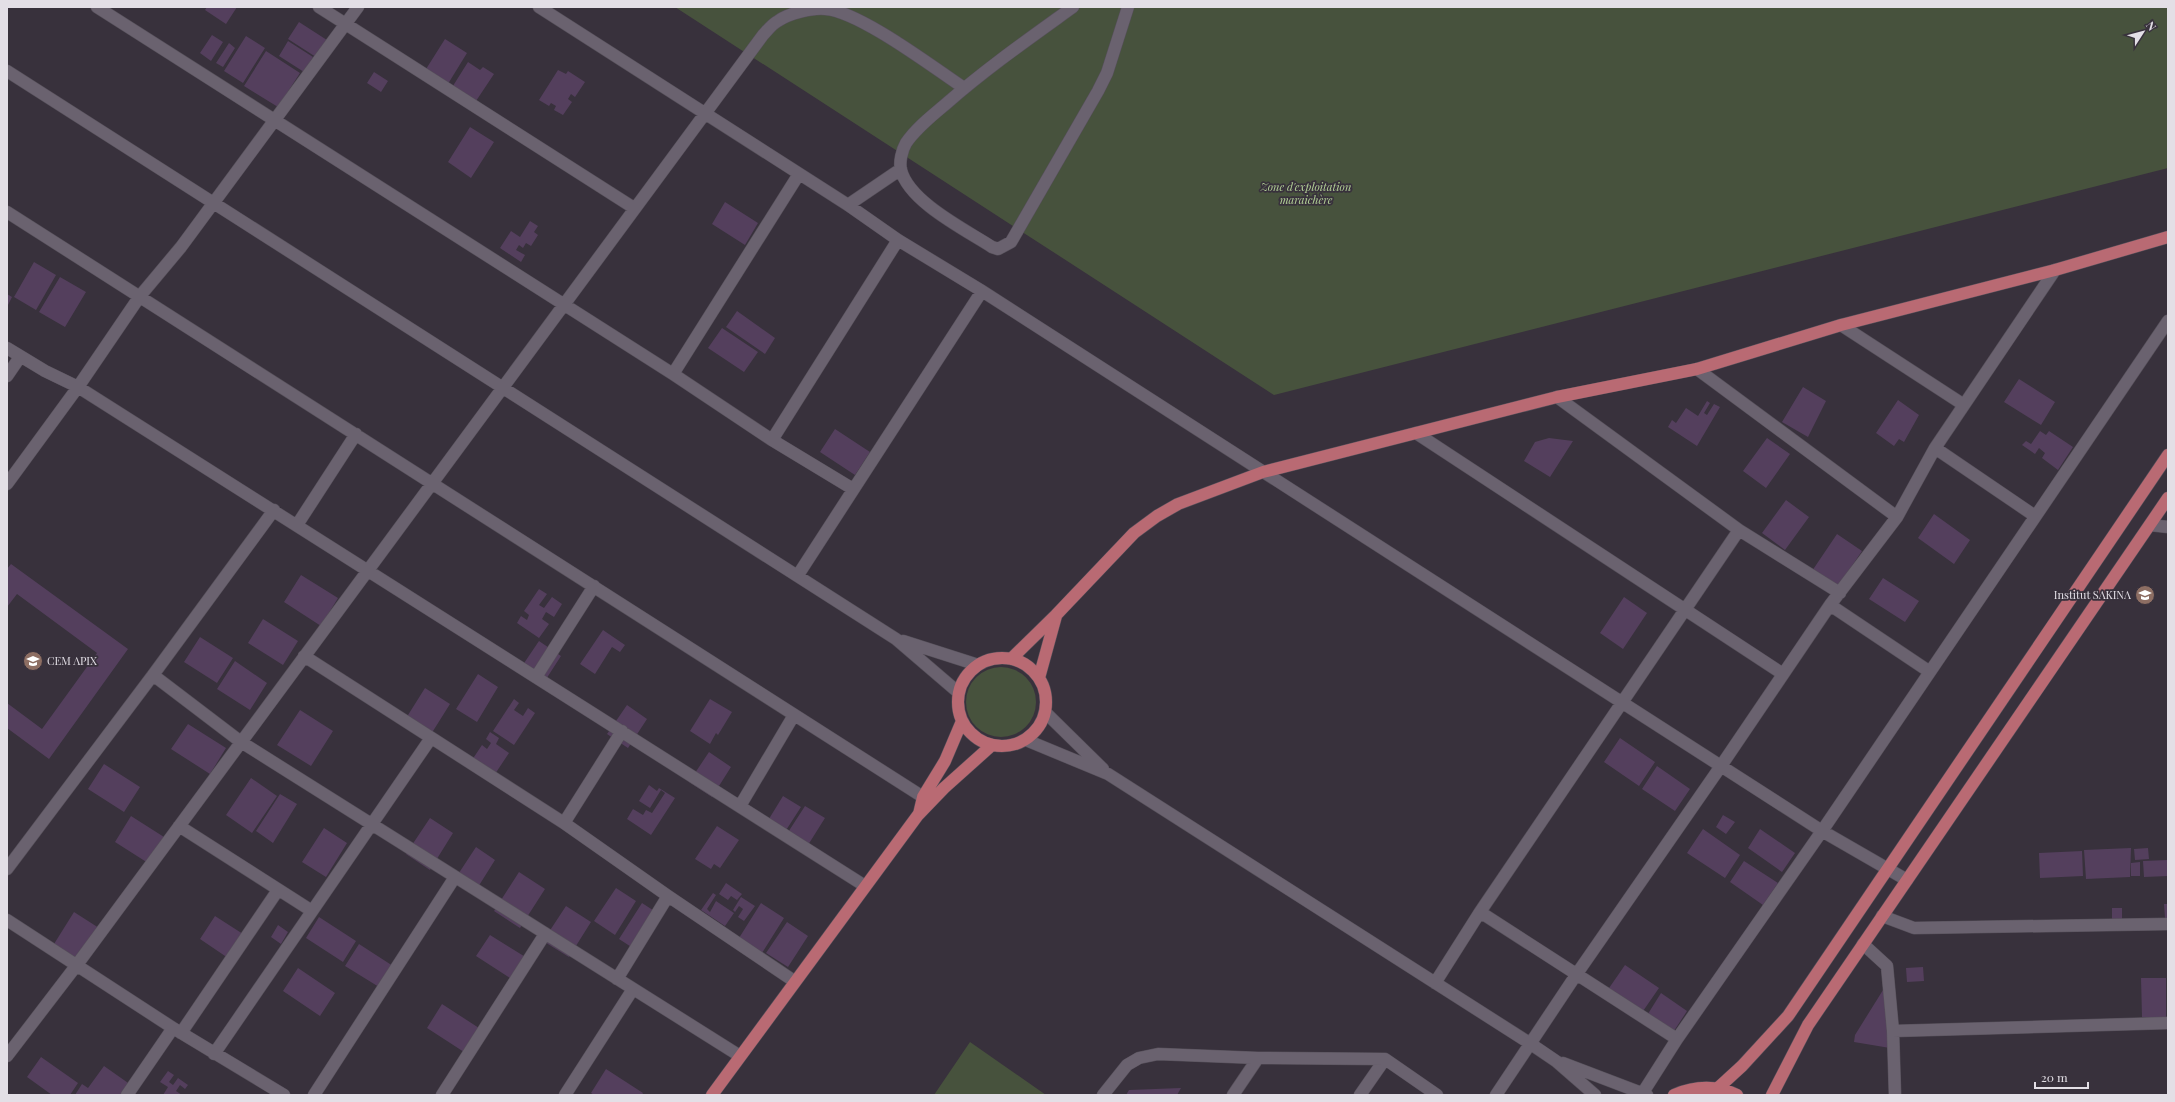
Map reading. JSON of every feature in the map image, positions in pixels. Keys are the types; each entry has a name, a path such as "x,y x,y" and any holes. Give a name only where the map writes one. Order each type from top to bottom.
{"main road":[{"path":"1011,659 1056,615 1116,549 1134,533 1178,504 1262,472 1557,397 1697,369 1841,325 2055,270 2168,237"},
{"path":"1718,1088 1747,1061 1788,1016 2168,455"},
{"path":"1772,1095 1808,1025 2168,498"},
{"path":"1039,678 1056,615"},
{"path":"994,659 1011,659 1027,666 1039,678 1045,694 1045,712 1038,728 1026,740 1010,746 992,746 969,732 962,721 958,707 959,693 966,677 978,665 994,659"},
{"path":"918,815 923,797 945,762 962,721"},
{"path":"712,1095 794,981 918,815 944,788 992,746"},
{"path":"1674,1095 1691,1088 1718,1088 1736,1095"}],"street":[{"path":"97,7 673,374 772,440 853,489"},
{"path":"319,7 634,208"},
{"path":"7,483 78,388 140,296 181,247 358,7"},
{"path":"539,7 848,205 898,240 982,291 1822,831 1907,880"},
{"path":"1073,7 964,88 913,134 905,145 902,155 901,169 914,193 926,203 992,247 998,249 1011,242 1103,82 1128,7"},
{"path":"7,1056 76,966 763,35 778,21 791,15 824,9 840,12 860,21 964,88"},
{"path":"7,71 896,639 959,693"},
{"path":"848,205 901,169"},
{"path":"673,374 799,174"},
{"path":"7,212 923,797"},
{"path":"772,440 898,240"},
{"path":"1496,1095 1576,974 1721,766 1830,605 1897,517 1936,448 2055,270"},
{"path":"798,575 982,291"},
{"path":"1556,1061 1645,1095 1676,1040 1822,831 2168,321"},
{"path":"1841,325 1964,405"},
{"path":"7,348 45,372 78,388 274,510 866,886"},
{"path":"7,376 20,356"},
{"path":"1697,369 1897,517"},
{"path":"1557,397 1739,530 1840,593"},
{"path":"297,525 356,434"},
{"path":"1416,434 1783,674"},
{"path":"1936,448 2035,516"},
{"path":"7,869 153,675 274,510"},
{"path":"2150,525 2168,527"},
{"path":"1435,983 1480,912 1739,530"},
{"path":"536,677 594,586"},
{"path":"1830,605 1930,672"},
{"path":"896,639 978,665"},
{"path":"304,656 564,823 668,896 794,981"},
{"path":"153,675 241,742 740,1056"},
{"path":"1045,712 1108,774"},
{"path":"740,806 794,715"},
{"path":"564,823 622,732"},
{"path":"214,1054 432,738"},
{"path":"1026,740 1108,774 1531,1044 1556,1061 1595,1095"},
{"path":"179,826 312,911"},
{"path":"314,1095 455,877"},
{"path":"127,1095 177,1031 278,890"},
{"path":"617,979 668,896"},
{"path":"1480,912 1676,1040"},
{"path":"1882,916 1914,928 2168,924"},
{"path":"7,920 214,1054 264,1091 284,1095"},
{"path":"442,1095 545,934"},
{"path":"1863,944 1887,966 1893,1031 1895,1095"},
{"path":"565,1095 633,990"},
{"path":"1893,1031 2168,1023"},
{"path":"1103,1095 1127,1065 1139,1058 1158,1054 1258,1058 1385,1058 1437,1095"},
{"path":"1233,1095 1258,1058"},
{"path":"1360,1095 1385,1058"}],"green space":[{"name":"Zone d'exploitation maraichère","path":"675,7 2168,7 2168,168 1274,395"},
{"path":"1001,667 1014,670 1026,677 1033,689 1036,702 1033,715 1026,727 1014,734 1001,737 988,734 976,727 969,715 966,702 969,689 976,677 988,670"},
{"path":"970,1042 1046,1095 934,1095"}],"building":[{"path":"207,7 237,7 226,24 205,10"},
{"path":"299,22 330,42 319,59 288,39"},
{"path":"212,35 223,42 211,61 200,53"},
{"path":"246,36 265,48 243,83 224,71"},
{"path":"445,39 467,53 443,92 421,77"},
{"path":"288,41 313,57 304,72 279,56"},
{"path":"229,43 235,48 223,67 216,63"},
{"path":"266,51 300,73 278,107 244,86"},
{"path":"468,62 480,70 483,67 494,74 474,104 451,89"},
{"path":"558,70 566,74 568,71 585,82 575,97 571,94 568,99 572,102 563,115 554,110 556,106 551,103 549,106 539,100"},
{"path":"374,72 388,81 381,92 367,83"},
{"path":"470,127 494,142 471,178 448,162"},
{"path":"725,202 758,223 745,245 712,224"},
{"path":"530,221 538,226 534,232 538,235 531,246 526,243 523,248 519,245 516,250 525,255 521,262 500,248 511,231 520,237"},
{"path":"34,262 56,275 36,310 14,297"},
{"path":"60,277 86,292 65,327 39,312"},
{"path":"7,294 12,297 7,307"},
{"path":"737,311 775,338 765,354 726,327"},
{"path":"722,328 758,352 744,372 708,348"},
{"path":"2019,379 2055,402 2041,425 2004,402"},
{"path":"1803,387 1826,401 1808,437 1782,422"},
{"path":"1898,400 1919,415 1904,442 1899,439 1894,446 1876,433"},
{"path":"1707,401 1710,403 1704,413 1707,415 1714,404 1720,407 1697,446 1668,427 1672,420 1676,423 1686,408 1698,416"},
{"path":"835,429 870,452 855,475 820,452"},
{"path":"2040,431 2046,435 2049,431 2073,447 2058,470 2042,458 2045,453 2039,448 2035,454 2022,445 2026,441 2031,444"},
{"path":"1549,438 1573,441 1550,477 1524,461 1535,442"},
{"path":"1767,438 1790,454 1766,488 1743,471"},
{"path":"1786,500 1809,517 1785,550 1762,533"},
{"path":"1934,514 1970,540 1954,564 1918,538"},
{"path":"1837,534 1862,551 1837,588 1812,571"},
{"path":"11,564 128,649 49,759 7,728 7,703 42,729 97,653 17,594 7,607 7,569"},
{"path":"301,575 338,598 321,626 284,602"},
{"path":"1883,578 1919,601 1905,622 1869,599"},
{"path":"539,589 547,594 539,605 544,608 552,597 562,604 554,617 546,612 542,619 549,624 539,638 517,623 521,616 527,620 529,615 524,611"},
{"path":"1624,597 1647,613 1623,649 1600,633"},
{"path":"263,619 298,641 283,665 248,643"},
{"path":"603,630 625,645 620,652 612,647 595,674 580,664"},
{"path":"200,637 233,658 217,683 184,662"},
{"path":"539,641 561,656 541,687 518,672"},
{"path":"235,661 267,683 250,710 217,689"},
{"path":"478,674 498,687 477,722 456,709"},
{"path":"425,688 450,704 428,739 403,723"},
{"path":"514,699 519,703 514,710 523,716 528,708 535,713 514,745 493,731"},
{"path":"710,699 732,712 718,735 716,733 710,744 690,731"},
{"path":"627,705 647,719 628,748 607,734"},
{"path":"300,710 333,731 311,766 277,745"},
{"path":"188,724 226,748 210,774 171,749"},
{"path":"490,732 499,738 496,744 509,753 493,777 470,763 482,745 487,749 491,743 486,739"},
{"path":"1620,738 1655,762 1639,786 1604,762"},
{"path":"709,752 731,767 712,797 689,782"},
{"path":"104,764 140,787 124,812 88,789"},
{"path":"1657,766 1690,789 1675,811 1642,789"},
{"path":"251,778 277,796 252,833 226,815"},
{"path":"649,785 657,791 659,788 675,798 651,835 627,819 633,809 643,815 646,810 652,813 665,793 661,790 650,808 639,801"},
{"path":"280,794 297,804 273,843 256,831"},
{"path":"783,796 801,807 781,838 764,827"},
{"path":"805,806 825,818 803,853 783,840"},
{"path":"1723,815 1735,822 1726,834 1716,827"},
{"path":"131,816 164,837 148,863 115,842"},
{"path":"430,818 453,833 430,870 406,854"},
{"path":"717,826 739,840 720,868 714,864 711,869 695,859"},
{"path":"324,828 347,843 326,877 302,862"},
{"path":"1703,829 1740,855 1725,878 1687,853"},
{"path":"1760,829 1795,853 1782,872 1748,848"},
{"path":"476,847 495,860 473,895 453,882"},
{"path":"2131,848 2130,877 2086,879 2084,850"},
{"path":"2148,848 2149,859 2135,860 2134,849"},
{"path":"2082,851 2083,876 2040,878 2039,853"},
{"path":"2168,860 2168,876 2144,877 2143,861"},
{"path":"1744,861 1778,883 1763,905 1730,882"},
{"path":"2140,862 2140,876 2131,876 2131,863"},
{"path":"519,872 545,889 520,928 494,911"},
{"path":"726,883 742,894 737,900 731,896 728,900 719,894"},
{"path":"616,888 636,901 615,935 594,921"},
{"path":"713,893 716,895 707,909 710,912 716,901 734,913 725,926 701,910"},
{"path":"741,897 755,906 744,921 738,917 743,909 739,906 735,912 733,910"},
{"path":"642,903 662,916 639,952 619,939"},
{"path":"761,903 784,918 762,953 739,938"},
{"path":"2164,904 2168,904 2168,918 2165,918"},
{"path":"566,906 591,922 569,957 543,941"},
{"path":"2112,908 2122,908 2122,919 2112,919"},
{"path":"74,912 99,928 79,960 54,944"},
{"path":"215,916 243,934 228,958 200,939"},
{"path":"319,917 356,941 343,962 306,938"},
{"path":"787,922 808,936 788,967 766,953"},
{"path":"278,925 288,932 281,944 271,937"},
{"path":"490,935 527,958 513,980 476,956"},
{"path":"359,944 393,966 379,987 345,966"},
{"path":"1625,965 1659,988 1641,1014 1607,991"},
{"path":"1923,967 1924,981 1907,982 1906,968"},
{"path":"298,968 335,993 320,1016 283,991"},
{"path":"2141,978 2166,978 2166,1017 2142,1017"},
{"path":"1888,982 1890,1048 1854,1042 1855,1035"},
{"path":"1661,993 1687,1011 1672,1034 1646,1017"},
{"path":"442,1004 479,1028 464,1052 427,1028"},
{"path":"41,1057 78,1083 70,1095 52,1095 27,1077"},
{"path":"104,1066 131,1085 124,1095 75,1095 82,1084 88,1088"},
{"path":"606,1069 643,1093 642,1095 594,1095 591,1093"},
{"path":"168,1071 174,1075 169,1082 173,1085 178,1078 188,1085 185,1089 180,1085 176,1091 182,1095 163,1095 168,1087 160,1082"},
{"path":"1181,1088 1177,1095 1126,1095 1129,1090"}],"place":[{"name":"Institut SAKINA","path":"2145,595"},
{"name":"CEM APIX","path":"33,661"}]}
